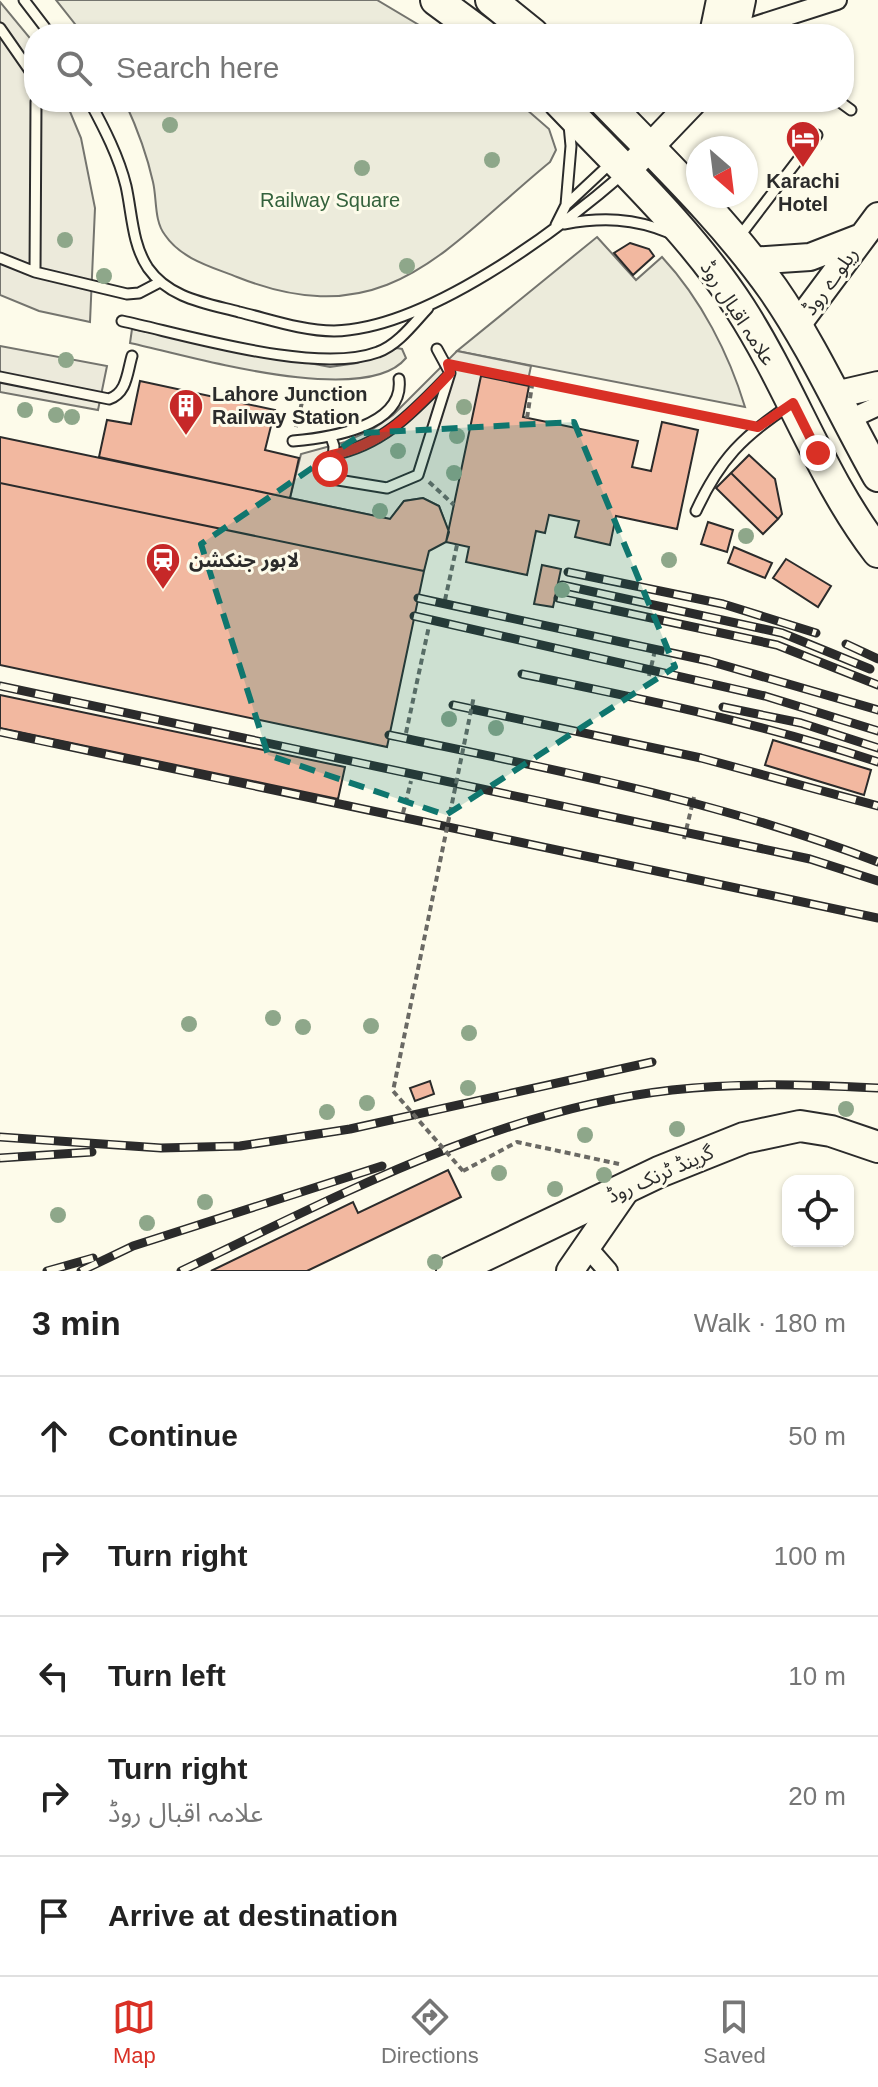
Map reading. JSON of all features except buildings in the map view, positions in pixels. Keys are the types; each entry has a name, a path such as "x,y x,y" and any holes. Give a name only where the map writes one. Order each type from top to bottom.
{"main road":[{"path":"436,0 468,24"},
{"path":"491,0 521,24"},
{"path":"720,0 735,24"},
{"path":"740,24 742,0"},
{"name":"علامہ اقبال روڈ","path":"569,112 621,165 692,246 740,309 793,403 836,491 878,552"},
{"name":"علامہ اقبال روڈ","path":"615,112 743,251 797,325 878,476"},
{"path":"645,141 664,112"},
{"path":"621,165 681,112"},
{"name":"ریلوے روڈ","path":"743,251 810,257 870,226"},
{"name":"ریلوے روڈ","path":"797,325 870,226"},
{"path":"842,407 878,385"},
{"name":"گرینڈ ٹرنک روڈ","path":"452,1271 659,1172 744,1138 800,1126 831,1131 878,1147"},
{"path":"570,1271 628,1187"}],"street":[{"path":"764,24 837,0"},
{"path":"842,407 878,406"},
{"path":"587,1247 608,1271"}],"lane":[{"path":"24,0 42,24"},
{"path":"0,28 24,62"},
{"path":"35,272 36,112"},
{"path":"94,112 125,184 138,250 160,282 193,300 295,326 334,331 373,325 431,305"},
{"path":"556,225 566,205 571,146 564,112"},
{"path":"743,251 817,135"},
{"path":"566,205 621,165"},
{"path":"122,321 329,361 380,352 399,338 431,305 575,214 621,165"},
{"path":"556,225 593,219 635,221 671,233 692,246"},
{"path":"0,258 35,272 127,294 139,293 160,282"},
{"path":"331,437 332,479 387,488 418,475 449,368 437,349"},
{"path":"0,377 109,399 118,396 123,388 132,356"},
{"path":"332,455 381,438 404,422 449,368"},
{"path":"293,441 331,437 355,430 393,407 401,392 399,379"},
{"path":"696,511 713,475 737,444 793,403"}],"path":[{"path":"449,368 533,379 758,427"},
{"path":"527,418 533,379"},
{"path":"293,441 304,394"},
{"path":"418,475 454,505"},
{"path":"445,600 457,545"},
{"path":"406,733 429,626"},
{"path":"649,676 656,646"},
{"path":"417,684 427,686"},
{"path":"474,696 393,1091 463,1171 517,1142 659,1172"},
{"path":"403,813 411,781"},
{"path":"684,839 694,797"}],"highlighted area":[{"path":"574,422 675,667 446,815 268,755 201,544 363,433"}],"green space":[{"path":"56,0 377,0 417,24 75,24"},
{"name":"Railway Square","path":"129,112 529,112 549,129 556,150 550,162 444,252 410,274 374,289 334,296 289,293 207,266 179,250 161,229 148,162"},
{"path":"597,237 636,280 662,257 676,273 712,328 731,367 745,407 457,351"},
{"path":"132,329 330,367 357,363 397,348 402,349 406,358 385,372 353,379 315,379 231,366 130,343"}],"shaded area":[{"path":"0,2 24,31 24,112 70,112 81,138 95,208 90,322 39,311 0,295"},
{"path":"0,346 107,366 98,410 0,392"},
{"path":"457,351 531,366 527,385 482,377 449,532 439,506 423,498 404,501 390,519 290,498 301,454 345,442 373,429 393,415"}],"railway":[{"path":"568,572 723,604 816,633"},
{"path":"562,585 782,633 870,669"},
{"path":"418,598 709,661 878,710"},
{"path":"558,598 777,645 878,685"},
{"path":"414,616 765,696 878,731"},
{"path":"846,644 878,659"},
{"path":"522,674 746,724 878,762"},
{"path":"0,686 810,859 878,881"},
{"path":"453,705 701,758 878,806"},
{"path":"723,707 801,723 878,748"},
{"path":"0,732 878,918"},
{"path":"389,735 575,774 698,804 818,840 878,862"},
{"path":"0,1137 161,1148 240,1146 350,1129 652,1062"},
{"path":"181,1271 359,1186 481,1136 544,1116 607,1100 698,1087 775,1085 878,1088"},
{"path":"0,1158 92,1152"},
{"path":"81,1271 133,1246 382,1166"},
{"path":"47,1271 93,1258"}],"place":[{"name":"Karachi Hotel","path":"803,169"},
{"name":"Lahore Junction Railway Station","path":"186,437"},
{"name":"لاہور جنکشن","path":"163,591"}],"route":[{"path":"330,469 332,455 349,452 381,438 404,422 450,373 448,364 758,427 793,403 818,453"}]}
